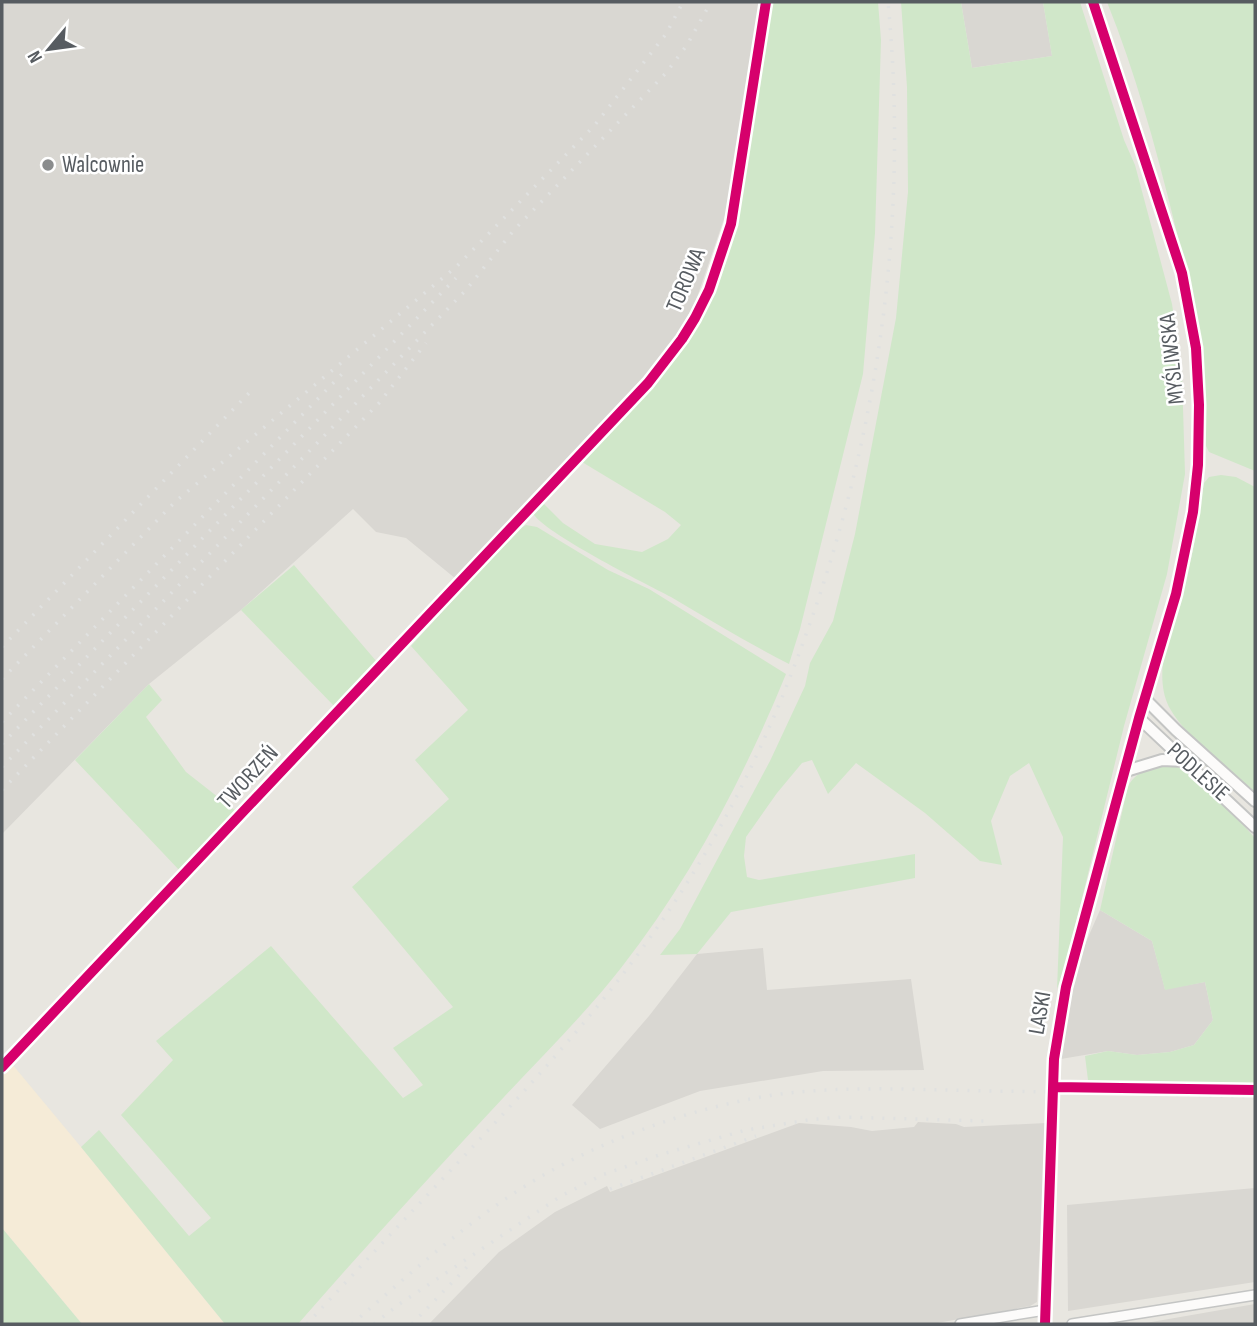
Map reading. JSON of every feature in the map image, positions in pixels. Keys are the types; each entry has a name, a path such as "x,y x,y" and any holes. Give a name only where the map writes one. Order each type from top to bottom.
{"street":[{"name":"TOROWA","path":"523,516 648,383 682,339 709,290 732,224 766,2"},
{"name":"MYŚLIWSKA","path":"1093,2 1178,261 1196,348 1199,405 1194,512 1176,594 1139,718"},
{"name":"TWORZEŃ","path":"2,1067 523,516"},
{"name":"PODLESIE","path":"1145,699 1255,801"},
{"name":"PODLESIE","path":"1139,718 1255,827"},
{"name":"LASKI","path":"1045,1324 1054,1059 1059,1022 1139,718"},
{"path":"1166,743 1165,735 1176,730"},
{"path":"1126,771 1162,760 1185,761"},
{"path":"1072,1324 1255,1295"},
{"path":"960,1324 1045,1310"}],"shaded area":[{"path":"2,2 760,2 726,213 693,309 669,348 646,376 456,579 406,538 376,532 353,509 241,610 149,684 2,834"},
{"path":"961,2 1043,2 1052,56 972,68"},
{"path":"1100,910 1152,941 1165,989 1205,982 1213,1020 1194,1045 1170,1052 1137,1055 1108,1051 1061,1059 1063,1031 1072,988 1083,949"},
{"path":"763,948 767,990 911,979 924,1070 823,1071 700,1091 600,1129 572,1105 649,1016 697,954"},
{"path":"12,1064 225,1324 82,1324 2,1228 2,1074"},
{"path":"918,1122 956,1124 964,1127 1046,1123 1037,1302 1030,1306 932,1324 429,1324 499,1252 555,1212 607,1186 610,1192 799,1123 872,1131 914,1127"},
{"path":"1255,1188 1255,1282 1068,1311 1067,1205"},
{"path":"1255,1304 1255,1324 1140,1324"}],"green space":[{"path":"771,2 878,2 881,40 875,233 863,374 789,664 574,544 540,522 533,513 543,503 563,523 595,544 642,552 668,539 681,525 665,512 582,462 632,410 678,355 714,294 729,253 738,210"},
{"path":"901,2 961,2 972,68 1052,56 1043,2 1080,2 1124,140 1135,165 1172,304 1182,374 1185,474 1167,574 1124,726 1067,960 1057,989 1063,837 1029,763 1010,776 991,821 1002,865 980,861 925,813 856,763 828,794 812,760 802,763 746,837 744,856 747,877 759,880 915,854 915,878 731,912 697,954 660,955 680,929 770,761 805,686 810,663 833,621 855,534 896,318 908,192 907,87"},
{"path":"1107,2 1255,2 1255,471 1209,452 1205,444 1201,357 1186,274 1144,108"},
{"path":"1209,477 1236,477 1255,487 1255,795 1176,718 1169,707 1162,674 1168,637 1191,557 1204,483"},
{"path":"526,525 537,527 608,570 649,589 786,674 770,713 714,827 646,934 593,1002 426,1181 298,1324 225,1324 81,1147 99,1130 189,1236 211,1218 121,1115 173,1060 156,1041 271,946 403,1098 423,1085 393,1048 453,1007 352,887 449,799 415,760 468,710 411,646 515,532"},
{"path":"294,565 377,662 335,707 241,610"},
{"path":"149,684 162,700 146,717 186,772 237,812 180,871 75,760"},
{"path":"1168,764 1205,785 1255,838 1255,1090 1089,1088 1085,1056 1108,1051 1137,1055 1170,1052 1194,1045 1213,1020 1205,982 1165,990 1152,941 1100,910 1128,786 1145,770"},
{"path":"2,1228 82,1324 2,1324"}],"railway":[{"path":"2,679 176,501 457,266 594,126 666,34 683,2"},
{"path":"2,767 466,290 514,230 666,73 687,45 711,2"},
{"path":"307,1324 518,1098 616,983 661,922 704,855 742,786 775,714 830,563 852,484 882,326 894,164 888,2"},
{"path":"2,744 456,278"},
{"path":"2,790 379,403 426,343"},
{"path":"2,722 343,373"},
{"path":"2,647 250,392"},
{"path":"352,1324 450,1240 530,1183 609,1143 663,1122 717,1106 773,1095 854,1089 1255,1097"},
{"path":"374,1324 398,1305 561,1196 602,1175 659,1155 746,1130 808,1120 842,1117 985,1121"},
{"path":"610,1189 756,1136"},
{"path":"412,1324 467,1267"}],"cycle path":[{"path":"2,1067 648,383 682,339 709,290 731,224 766,2"},
{"path":"1045,1324 1054,1059 1066,987 1139,718 1176,594 1193,512 1198,465 1196,348 1182,273 1093,2"},
{"path":"1054,1087 1255,1090"}],"place":[{"name":"Walcownie","path":"48,165"}]}
